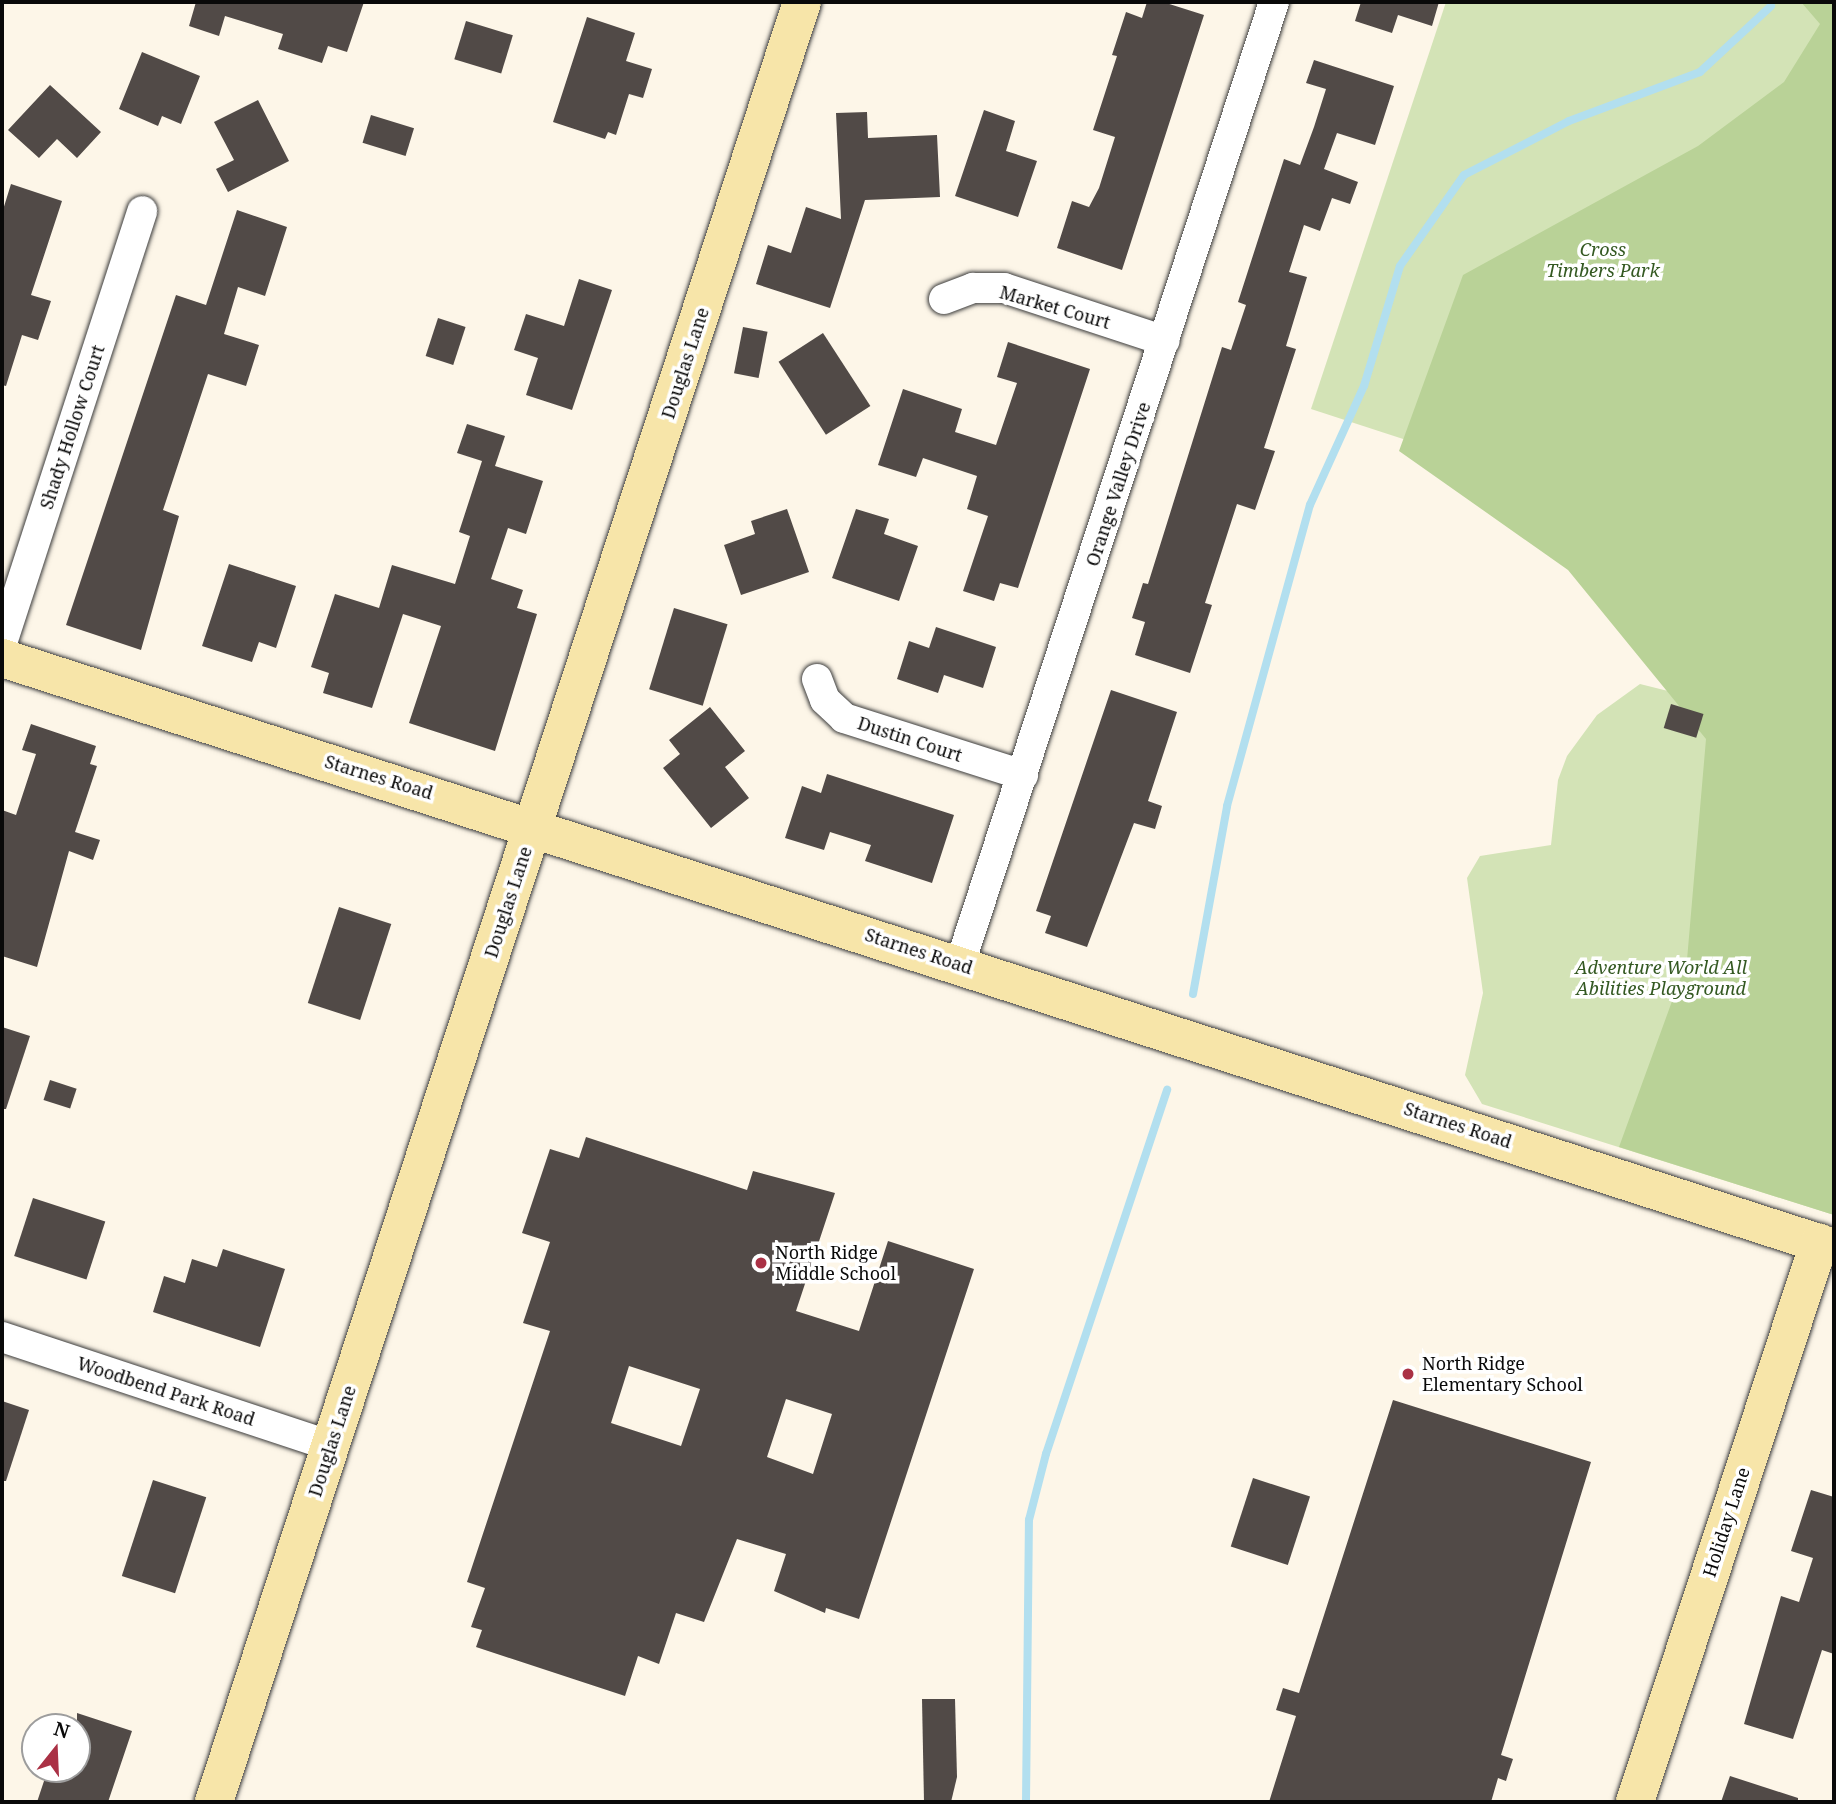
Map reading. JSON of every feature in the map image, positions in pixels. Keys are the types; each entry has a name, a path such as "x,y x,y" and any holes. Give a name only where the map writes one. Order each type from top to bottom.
{"street":[{"name":"Douglas Lane","path":"214,1802 803,2"},
{"name":"Orange Valley Drive","path":"960,964 1274,2"},
{"name":"Shady Hollow Court","path":"2,643 142,211"},
{"name":"Market Court","path":"944,299 973,288 1003,288 1165,341"},
{"name":"Starnes Road","path":"2,658 533,826 1827,1246"},
{"name":"Dustin Court","path":"817,679 825,700 844,718 1023,775"},
{"name":"Holiday Lane","path":"1635,1802 1827,1246"},
{"name":"Woodbend Park Road","path":"2,1337 331,1446"}],"green space":[{"name":"Cross Timbers Park","path":"1446,2 1834,2 1834,579 1311,409"},
{"path":"1801,2 1834,2 1834,1215 1619,1147 1687,960 1706,739 1568,570 1399,451 1463,275 1698,146 1784,82 1820,24"},
{"name":"Adventure World All Abilities Playground","path":"1640,684 1732,707 1834,1205 1831,1214 1482,1104 1465,1075 1483,993 1467,878 1480,856 1551,845 1558,780 1567,756 1597,715"}],"building":[{"path":"196,2 364,2 347,52 328,46 322,63 278,49 283,34 225,16 219,36 189,26"},
{"path":"1147,2 1163,2 1204,15 1122,270 1057,248 1072,201 1089,207 1099,188 1115,137 1093,130 1117,56 1112,55 1126,12 1142,18"},
{"path":"1361,2 1439,2 1432,26 1398,15 1392,33 1355,21"},
{"path":"587,17 635,33 626,61 652,69 643,98 629,94 616,135 608,132 605,139 553,122"},
{"path":"466,21 513,35 501,74 454,59"},
{"path":"142,52 200,76 181,124 162,116 158,126 119,109"},
{"path":"1314,60 1394,86 1375,145 1337,133 1324,169 1358,182 1350,204 1332,198 1320,231 1304,225 1289,272 1307,277 1286,346 1296,349 1264,448 1275,451 1255,510 1237,504 1205,603 1212,605 1190,673 1135,655 1145,622 1132,618 1143,583 1148,584 1222,347 1231,350 1246,305 1238,302 1284,159 1300,165 1314,127 1326,89 1306,83"},
{"path":"50,85 101,132 77,158 57,139 39,158 8,130"},
{"path":"258,100 289,161 228,192 216,169 234,160 214,122"},
{"path":"984,110 1015,121 1006,151 1037,161 1018,217 955,196"},
{"path":"867,112 868,138 937,135 940,197 865,200 830,308 756,284 768,245 791,253 806,207 841,219 836,113"},
{"path":"371,115 414,128 406,156 363,143"},
{"path":"11,184 62,201 31,295 51,301 38,340 22,335 6,386 2,385 2,213"},
{"path":"237,210 287,227 265,296 238,287 224,334 259,345 246,386 208,374 163,510 179,516 141,650 66,625 176,295 206,305"},
{"path":"579,279 612,290 572,410 526,395 538,358 514,350 526,314 564,326"},
{"path":"438,318 466,327 453,365 426,356"},
{"path":"743,327 768,332 759,378 734,373"},
{"path":"823,333 870,406 826,435 779,362"},
{"path":"1008,342 1090,369 1018,588 1000,583 994,601 963,591 988,516 967,509 977,476 923,458 916,477 878,465 903,389 962,409 955,432 996,445 1017,383 997,377"},
{"path":"467,424 505,436 495,466 543,481 526,534 508,528 491,579 523,590 517,608 537,614 495,751 409,723 441,626 403,614 372,708 323,693 329,673 311,667 335,594 379,608 392,565 455,584 470,536 459,532 482,461 457,453"},
{"path":"787,509 809,572 741,595 724,545 755,534 751,521"},
{"path":"856,509 889,519 884,534 918,546 899,601 832,578"},
{"path":"229,564 296,586 276,648 259,642 252,662 202,646"},
{"path":"674,608 728,624 703,706 649,689"},
{"path":"936,627 996,647 983,688 944,675 938,693 897,679 909,641 929,648"},
{"path":"1111,690 1177,712 1148,801 1162,806 1155,829 1134,823 1087,947 1045,933 1051,916 1036,911"},
{"path":"1671,704 1704,714 1696,738 1664,728"},
{"path":"710,707 745,751 725,767 749,798 711,828 663,768 680,754 669,740"},
{"path":"31,724 96,746 90,764 97,766 75,832 100,840 93,860 69,851 37,967 2,956 2,810 16,815 36,754 22,750"},
{"path":"827,774 954,815 932,883 865,861 871,845 830,832 824,850 785,838 802,786 821,793"},
{"path":"339,907 391,924 360,1020 308,1003"},
{"path":"2,1027 30,1036 6,1109 2,1109"},
{"path":"50,1080 77,1089 70,1109 44,1100"},
{"path":"586,1137 747,1190 753,1171 835,1193 796,1311 859,1331 888,1241 974,1269 859,1619 826,1608 825,1613 774,1591 786,1554 737,1539 704,1622 676,1613 659,1664 638,1656 625,1696 476,1647 482,1630 471,1627 485,1588 467,1582 550,1331 523,1323 550,1242 522,1233 550,1149 579,1158","holes":["629,1366 700,1389 681,1446 611,1423","786,1399 832,1414 813,1474 767,1457"]},
{"path":"33,1198 105,1221 86,1279 14,1256"},
{"path":"223,1249 285,1269 260,1347 153,1312 164,1276 185,1283 192,1259 217,1267"},
{"path":"1393,1400 1591,1462 1501,1755 1513,1759 1506,1781 1498,1778 1491,1802 1269,1802 1296,1716 1276,1710 1283,1688 1299,1693"},
{"path":"2,1401 29,1410 6,1481 2,1481"},
{"path":"1253,1478 1310,1497 1288,1565 1231,1546"},
{"path":"153,1480 206,1497 175,1593 122,1576"},
{"path":"1811,1490 1834,1497 1834,1654 1822,1650 1793,1739 1744,1724 1781,1596 1799,1602 1813,1558 1791,1551"},
{"path":"922,1699 955,1699 957,1777 951,1802 924,1802"},
{"path":"91,1718 132,1731 108,1802 37,1802 43,1783 91,1783"},
{"path":"1730,1776 1798,1798 1798,1802 1721,1802"}],"waterway":[{"path":"1193,994 1227,806 1310,505 1364,386 1400,266 1464,175 1569,121 1700,72 1771,6"},
{"path":"1026,1802 1029,1520 1046,1454 1167,1090"}],"place":[{"name":"North Ridge Middle School","path":"761,1263"},
{"name":"North Ridge Elementary School","path":"1408,1374"}]}
